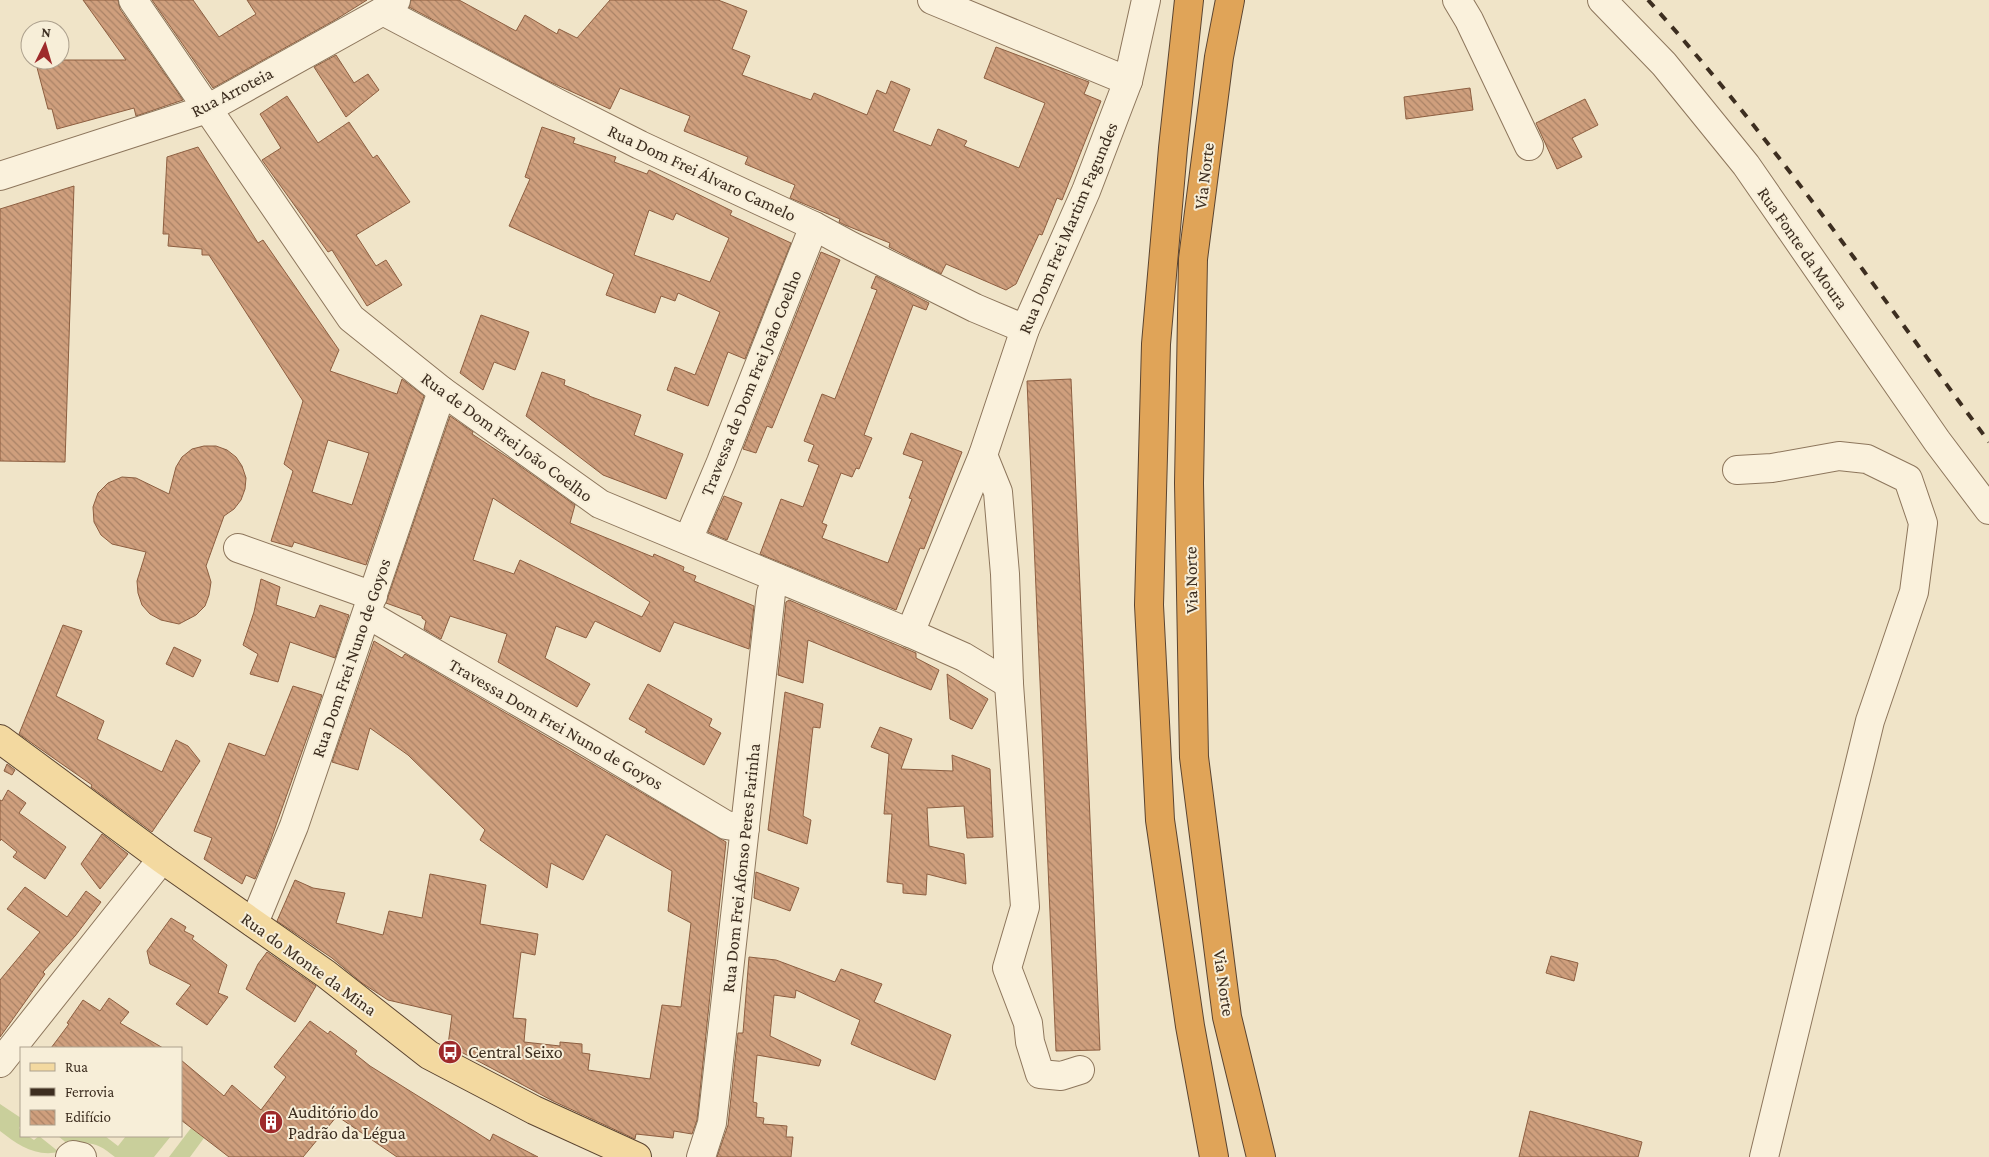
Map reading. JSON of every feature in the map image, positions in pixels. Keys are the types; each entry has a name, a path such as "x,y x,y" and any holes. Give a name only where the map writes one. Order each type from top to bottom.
{"highway":[{"name":"Via Norte","path":"1189,0 1173,148 1156,344 1149,605 1160,820 1190,1026 1214,1157"},
{"name":"Via Norte","path":"1230,0 1219,56 1193,259 1188,483 1194,757 1227,1016 1261,1157"}],"main road":[{"name":"Rua do Monte da Mina","path":"0,739 162,859 326,974 429,1055 534,1110 636,1157"}],"street":[{"name":"Rua de Dom Frei João Coelho","path":"133,0 350,318 442,391 600,504 910,634"},
{"path":"932,0 1128,81"},
{"name":"Rua Dom Frei Martim Fagundes","path":"910,634 983,455 1025,329 1086,191 1128,81 1146,0"},
{"path":"1457,0 1469,20 1529,146"},
{"name":"Rua Fonte da Moura","path":"1602,0 1664,64 1746,166 1937,441 1989,510"},
{"name":"Rua Arroteia","path":"0,176 207,109 389,5"},
{"name":"Rua Dom Frei Álvaro Camelo","path":"389,5 567,108 814,226 975,308 1025,329"},
{"name":"Travessa de Dom Frei João Coelho","path":"688,540 721,462 814,226"},
{"name":"Rua Dom Frei Nuno de Goyos","path":"254,923 294,826 442,391"},
{"path":"983,455 998,492 1005,574 1009,684 1025,907 1007,968 1028,1023 1030,1042 1040,1074 1061,1076 1080,1070"},
{"path":"1737,470 1772,468 1839,456 1866,459 1908,478 1923,523 1914,592 1870,721 1764,1157"},
{"name":"Travessa Dom Frei Nuno de Goyos","path":"238,548 370,605 579,737 726,825 746,828"},
{"name":"Rua Dom Frei Afonso Peres Farinha","path":"701,1157 712,1123 746,828 770,592 777,578"},
{"path":"910,634 964,657 1009,684"},
{"path":"0,1063 162,859"}],"green space":[{"path":"0,1104 20,1117 20,1137 30,1137 34,1140 40,1137 59,1152 42,1153 27,1149 0,1131"},
{"path":"191,1128 204,1138 190,1157 169,1157"},
{"path":"59,1137 106,1137 118,1146 125,1137 170,1137 154,1157 115,1157 94,1144 69,1145"}],"building":[{"path":"83,0 118,0 120,9 183,100 136,116 134,108 57,129 52,109 48,109 38,70 70,70 70,60 126,60"},
{"path":"152,0 193,0 219,37 256,14 247,0 367,0 213,88"},
{"path":"411,0 459,0 516,31 525,15 557,34 559,29 577,38 610,0 718,0 747,11 732,49 750,56 742,75 811,100 814,93 867,115 877,90 886,94 891,81 910,89 893,131 931,146 938,129 967,141 964,146 1019,168 1045,103 984,78 996,47 1089,82 1084,94 1101,101 1062,200 1057,198 1042,235 1039,234 1016,284 1006,290 946,264 941,274 889,247 890,243 845,225 839,222 840,219 790,198 795,185 745,164 748,157 684,131 690,116 620,88 610,109 546,80 409,7"},
{"path":"336,55 354,83 368,74 379,90 346,117 314,67"},
{"path":"1470,88 1473,110 1406,119 1404,97"},
{"path":"287,96 318,143 349,122 373,158 377,155 410,202 356,235 376,266 386,260 402,285 367,306 332,250 328,252 262,160 281,148 260,114"},
{"path":"1585,99 1598,125 1572,138 1582,157 1557,169 1536,123"},
{"path":"542,127 575,138 573,143 616,157 614,162 647,174 649,170 732,211 730,215 791,243 745,359 728,352 708,406 667,390 675,367 695,375 720,312 678,293 675,301 661,296 655,313 606,295 614,274 509,226 530,179 525,177","holes":["649,210 673,220 676,213 729,238 710,282 634,255"]},
{"path":"198,147 258,243 263,240 339,350 330,371 397,394 402,379 424,396 366,565 294,542 292,547 271,541 293,471 284,464 303,401 209,255 202,255 202,249 168,246 169,234 163,234 167,157","holes":["328,440 369,453 352,505 312,492"]},
{"path":"74,186 65,462 0,461 0,209"},
{"path":"821,252 840,260 772,428 767,426 756,453 743,449"},
{"path":"876,276 929,303 926,310 913,305 864,435 872,438 859,469 856,468 852,477 841,473 822,523 827,525 822,538 888,563 912,499 909,498 923,461 903,454 911,433 962,452 924,549 920,548 896,610 760,554 781,499 803,507 819,465 808,461 814,445 804,441 822,394 835,399 877,290 871,288"},
{"path":"481,315 529,332 515,370 494,362 483,390 460,373"},
{"path":"542,372 565,380 564,385 589,396 641,415 634,435 683,454 666,499 603,475 526,416"},
{"path":"1071,379 1100,1050 1056,1051 1027,381"},
{"path":"450,416 473,432 472,434 575,505 570,523 653,557 654,554 684,567 683,571 696,576 694,581 754,606 749,649 674,622 660,652 595,621 586,638 556,626 545,658 590,684 577,707 498,662 507,634 450,616 441,639 424,629 426,621 422,616 386,603","holes":["493,498 650,602 642,617 520,560 514,574 473,560"]},
{"path":"216,446 227,450 236,457 242,466 246,478 245,489 241,500 234,509 224,516 206,566 211,582 205,606 196,615 179,624 161,620 150,614 142,605 137,581 146,552 112,544 101,535 94,522 93,507 98,493 108,483 122,477 136,478 169,494 176,467 182,457 192,449"},
{"path":"724,496 742,503 727,540 708,532"},
{"path":"261,579 280,587 276,605 315,618 320,605 349,615 335,658 290,642 278,682 250,674 258,654 243,645 254,612"},
{"path":"789,600 916,653 916,658 939,670 931,690 808,640 803,683 778,675 786,602"},
{"path":"63,625 82,631 56,696 104,721 97,739 162,772 176,740 188,746 200,761 152,832 91,787 92,785 19,734"},
{"path":"374,641 402,658 405,654 726,842 697,1120 692,1134 674,1131 673,1138 636,1134 635,1139 553,1101 448,1045 452,1015 388,1000 362,983 332,958 277,921 295,880 313,888 345,893 336,923 383,935 389,911 422,918 430,874 486,885 480,924 538,934 535,955 521,952 513,1018 526,1019 524,1042 560,1046 560,1042 582,1044 582,1053 590,1054 588,1070 650,1079 662,1005 681,1007 691,923 668,911 672,871 606,834 583,880 551,863 547,888 480,840 485,830 408,755 370,728 358,770 332,762"},
{"path":"174,647 201,660 193,677 166,664"},
{"path":"947,674 988,699 972,729 950,719"},
{"path":"648,684 712,719 709,726 721,733 704,765 645,732 647,729 629,719"},
{"path":"293,686 322,695 268,848 255,879 246,875 242,884 204,859 212,838 194,831 229,743 265,756"},
{"path":"785,692 823,704 820,728 813,727 803,816 811,820 807,844 768,830"},
{"path":"880,727 912,739 901,769 953,771 952,755 990,769 993,837 967,838 964,806 927,808 929,846 964,854 966,884 927,874 926,895 903,893 903,884 887,882 892,814 884,814 889,754 871,747"},
{"path":"7,764 15,770 12,775 4,771"},
{"path":"8,790 26,803 19,813 66,847 45,879 13,857 17,852 1,839 0,841 0,800 2,801"},
{"path":"102,834 128,854 100,889 81,864"},
{"path":"756,872 799,888 790,911 754,898"},
{"path":"25,887 67,917 86,891 101,902 75,936 43,972 45,974 0,1037 0,980 40,932 7,909"},
{"path":"171,918 186,927 184,931 194,936 192,939 227,965 218,993 228,997 207,1025 176,1004 191,985 150,964 147,951"},
{"path":"267,952 316,986 295,1022 246,989 258,964"},
{"path":"1551,956 1578,963 1574,981 1546,973"},
{"path":"749,957 776,960 835,982 841,969 882,984 874,1002 951,1035 935,1080 851,1044 860,1020 796,990 795,998 774,995 770,1036 821,1060 819,1066 757,1055 753,1102 757,1103 756,1117 764,1118 763,1124 787,1126 786,1137 793,1137 791,1157 717,1157 728,1125 738,1033 743,1033"},
{"path":"109,998 129,1012 120,1023 161,1047 52,1047 69,1024 67,1023 83,1000 100,1011"},
{"path":"310,1021 328,1034 330,1031 357,1051 355,1054 370,1066 490,1141 493,1134 538,1157 397,1157 337,1116 303,1157 229,1157 182,1121 182,1061 224,1096 232,1085 261,1110 286,1077 274,1067"},
{"path":"1530,1111 1642,1142 1638,1157 1519,1157"}],"railway":[{"path":"1648,0 1782,161 1989,442"}],"place":[{"name":"Central Seixo","path":"450,1052"},
{"name":"Auditório do Padrão da Légua","path":"271,1122"}]}
